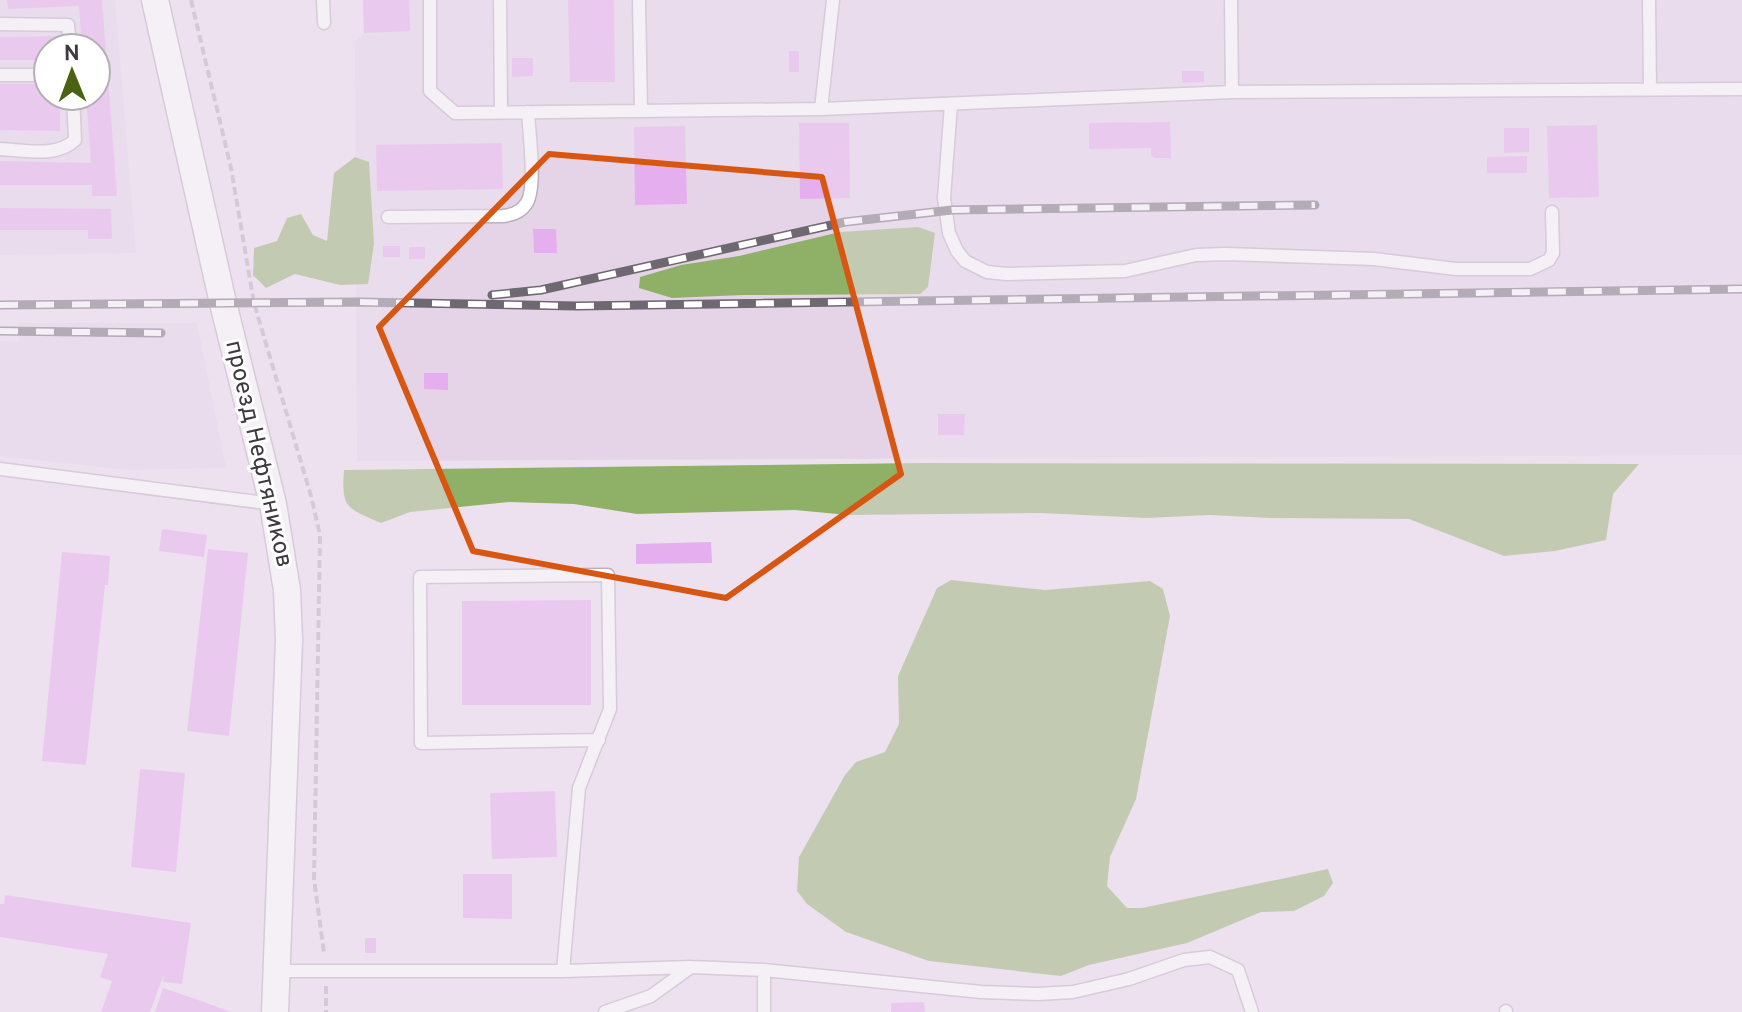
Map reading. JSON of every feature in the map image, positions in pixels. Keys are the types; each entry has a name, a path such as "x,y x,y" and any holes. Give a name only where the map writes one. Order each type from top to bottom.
{"street":[{"name":"проезд Нефтяников","path":"155,0 223,303 273,504 287,590 289,640 275,1012"}],"lane":[{"path":"323,0 324,23"},
{"path":"430,0 430,91 455,113 821,109 1232,92 1742,89"},
{"path":"500,0 501,113"},
{"path":"639,0 641,111"},
{"path":"821,109 833,0"},
{"path":"1231,0 1232,92"},
{"path":"1649,0 1650,89"},
{"path":"0,24 68,25 69,32"},
{"path":"0,75 32,75"},
{"path":"951,104 944,198 949,233 965,261 987,272 1125,271 1196,255 1226,254 1374,259 1456,269 1530,269 1549,260 1553,253 1552,212"},
{"path":"0,149 56,151 68,147 75,140 74,112"},
{"path":"388,217 503,216 522,209 531,193 528,112"},
{"path":"0,469 273,504"},
{"path":"563,971 579,788 599,740 610,709 608,575 420,577 421,743 599,740"},
{"path":"276,971 563,971 691,967 764,970 981,992 1038,994 1073,992 1129,979 1184,960 1210,957 1238,970 1252,1012"},
{"path":"605,1012 651,996 691,967"},
{"path":"764,970 764,1012"}],"highlighted area":[{"path":"549,154 822,177 901,474 726,598 473,551 379,327"}],"shaded area":[{"path":"0,0 115,0 136,253 0,255"},
{"path":"363,0 1742,0 1742,455 357,461 355,42 364,33"},
{"path":"19,323 197,323 226,468 127,470 0,456 0,341 19,342"}],"green space":[{"path":"355,157 369,162 374,244 368,284 340,285 295,274 266,288 253,275 254,248 277,241 287,218 301,214 313,235 327,241 334,173"},
{"path":"918,227 935,233 928,287 920,294 672,298 639,288 640,277 681,265 739,256 840,232"},
{"path":"924,463 1639,464 1613,494 1606,540 1555,551 1504,556 1409,519 1210,515 1147,518 1040,513 848,515 795,510 637,514 574,504 509,502 410,512 381,523 349,506 344,493 344,470"},
{"path":"951,580 1045,590 1150,581 1163,589 1170,616 1136,799 1110,857 1107,886 1127,908 1142,908 1328,869 1333,883 1324,896 1294,911 1261,912 1187,943 1089,965 1061,976 929,961 846,932 807,904 797,891 799,857 845,775 856,762 885,752 899,724 898,676 937,588"}],"building":[{"path":"7,0 102,0 104,32 81,32 79,6 8,9"},
{"path":"363,0 409,0 410,31 364,33"},
{"path":"568,0 614,0 615,82 570,82"},
{"path":"32,36 32,60 0,60 0,37"},
{"path":"789,51 799,51 799,72 789,72"},
{"path":"512,58 533,58 533,76 512,77"},
{"path":"1182,71 1204,71 1204,82 1182,83"},
{"path":"0,84 32,84 32,112 60,112 60,131 0,130"},
{"path":"87,112 111,112 117,196 92,196 92,185 0,185 0,161 91,163"},
{"path":"1170,122 1171,158 1154,158 1151,148 1089,149 1089,123"},
{"path":"799,123 849,123 850,198 800,199"},
{"path":"1597,125 1599,197 1549,198 1547,126"},
{"path":"685,126 687,204 635,205 634,127"},
{"path":"1504,128 1529,128 1529,152 1504,153"},
{"path":"502,143 503,189 377,191 376,145"},
{"path":"1527,156 1527,173 1487,173 1487,157"},
{"path":"0,208 111,209 112,239 88,239 88,230 0,230"},
{"path":"533,229 556,229 557,253 534,253"},
{"path":"383,246 400,246 400,257 383,257"},
{"path":"409,247 425,247 425,259 409,259"},
{"path":"424,373 448,373 448,390 424,389"},
{"path":"938,414 965,414 964,435 938,435"},
{"path":"162,529 207,535 204,557 159,551"},
{"path":"711,542 712,563 636,564 636,544"},
{"path":"208,549 248,553 229,736 187,731"},
{"path":"62,552 110,556 86,765 42,761"},
{"path":"591,600 591,705 462,705 462,601"},
{"path":"140,769 185,773 176,872 131,867"},
{"path":"555,791 557,857 492,859 490,793"},
{"path":"463,874 512,874 512,919 463,918"},
{"path":"5,895 191,923 182,984 163,982 164,974 150,1012 101,1012 112,981 100,977 108,954 0,937 0,904 4,904"},
{"path":"365,938 376,938 376,953 365,953"},
{"path":"163,988 204,1002 231,1012 155,1012"},
{"path":"924,1002 925,1012 891,1012 891,1003"}],"railway":[{"path":"492,295 541,290 845,222 952,210 1315,205"},
{"path":"0,305 357,302 577,306 1742,289"},
{"path":"0,331 161,333"}]}
